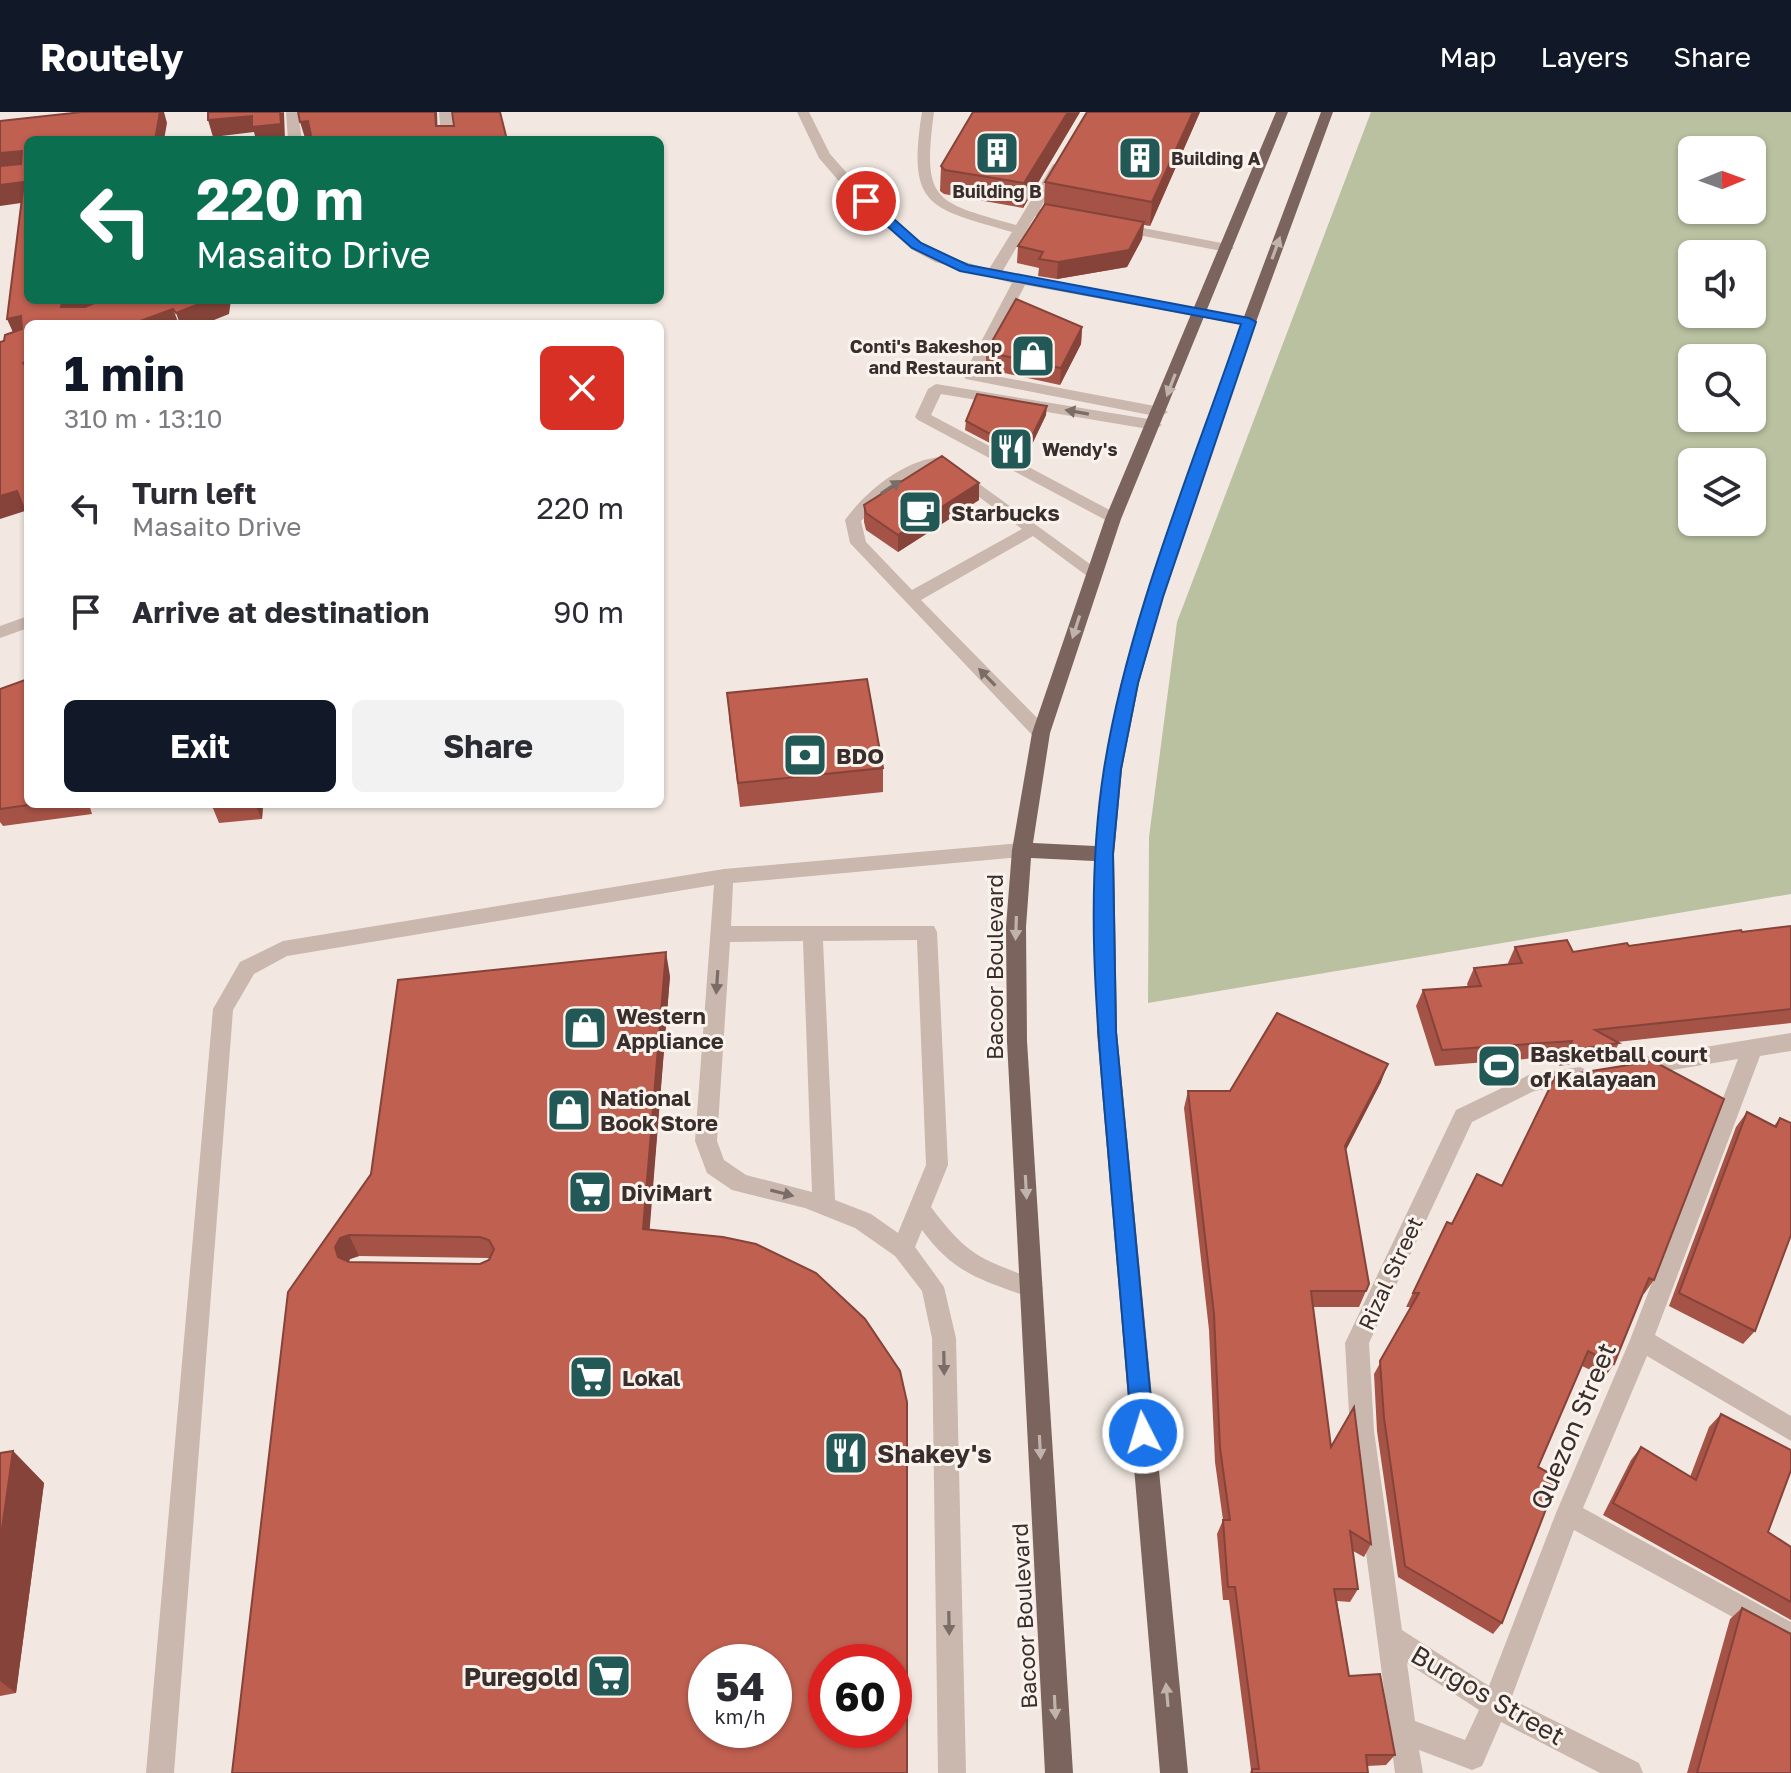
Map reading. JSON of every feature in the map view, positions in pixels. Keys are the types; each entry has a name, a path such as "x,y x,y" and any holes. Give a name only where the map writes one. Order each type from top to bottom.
{"main road":[{"name":"Bacoor Boulevard","path":"1059,1773 1017,1041 1016,927 1022,850 1041,733 1093,572 1282,112"},
{"path":"1174,1773 1107,1032 1104,854 1113,769 1130,683 1155,597 1249,322 1327,112"},
{"path":"1022,850 1104,854"}],"street":[{"path":"292,112 295,136"},
{"path":"445,112 448,136"},
{"path":"803,112 824,155 882,217 916,246 940,259 993,275 1249,322"},
{"path":"928,112 923,149 927,186 933,198 961,213 1019,230"},
{"path":"993,275 1068,149"},
{"path":"1031,211 1076,220"},
{"path":"1106,225 1227,248"},
{"path":"1020,280 971,376 1157,418"},
{"path":"1113,519 923,417 936,389 1157,418"},
{"path":"1041,733 858,543 853,520 873,498 928,463 942,462 1093,572"},
{"path":"911,598 1034,529"},
{"path":"0,632 24,623"},
{"path":"160,1773 223,1009 247,968 283,949 724,876 1022,850"},
{"path":"724,876 706,1141 715,1166 740,1183 824,1206 863,1221 903,1249 933,1287 944,1338 952,1773"},
{"path":"720,934 927,932 937,1165 903,1249"},
{"path":"813,933 824,1206"},
{"name":"Rizal Street","path":"1409,1773 1362,1431 1357,1343 1464,1116 1531,1083 1791,1042"},
{"name":"Quezon Street","path":"1403,1730 1472,1756 1495,1705 1568,1513 1642,1340 1752,1050"},
{"path":"920,1209 947,1246 969,1264 1031,1288"},
{"path":"1642,1340 1791,1429"},
{"path":"1568,1513 1791,1636"},
{"name":"Burgos Street","path":"1390,1637 1495,1705 1629,1773"}],"green space":[{"path":"1371,112 1791,112 1791,894 1148,1003 1149,837 1177,622"}],"building":[{"path":"82,112 160,112 156,136 24,136 24,182 0,185 0,166 21,164 22,151 0,153 0,121"},
{"path":"208,112 280,112 281,124 252,127 252,116 208,120"},
{"path":"298,112 435,112 436,126 454,126 452,112 500,112 506,136 311,136 308,121 300,122"},
{"name":"Building B","path":"973,112 1068,112 1024,183 945,170 941,166"},
{"name":"Building A","path":"1087,112 1193,112 1152,202 1045,182"},
{"path":"24,182 24,304 85,307 92,304 199,304 143,320 24,320 24,508 17,491 0,496 0,342 4,341 5,335 22,329 21,316 7,319"},
{"path":"1045,204 1144,222 1129,250 1058,262 1039,259 1043,252 1018,246"},
{"name":"Conti's Bakeshop and Restaurant","path":"1016,299 1082,327 1061,368 986,352"},
{"name":"Wendy's","path":"977,394 1047,406 1024,452 966,421"},
{"path":"942,456 979,483 898,535 866,513 864,505"},
{"name":"BDO","path":"867,679 883,768 738,783 727,693"},
{"path":"24,680 24,806 0,809 0,689"},
{"path":"1791,926 1791,1009 1595,1030 1619,1043 1567,1051 1572,1041 1442,1050 1423,990 1481,986 1474,968 1522,963 1515,947 1567,940 1573,952 1627,943 1629,946"},
{"name":"Lokal","path":"666,952 643,1229 723,1237 756,1244 816,1273 865,1319 900,1371 907,1402 907,1644 808,1644 808,1748 907,1748 907,1773 232,1773 288,1292 371,1174 398,980","holes":["349,1235 480,1237 489,1240 494,1249 489,1260 480,1264 349,1262 338,1257 335,1247 340,1238"]},
{"path":"1277,1013 1388,1064 1345,1146 1369,1284 1366,1291 1311,1291 1331,1447 1354,1407 1371,1544 1350,1531 1358,1589 1334,1589 1349,1676 1380,1674 1395,1755 1366,1755 1368,1773 1252,1773 1252,1769 1259,1769 1235,1587 1228,1587 1223,1520 1230,1520 1220,1448 1214,1314 1188,1091 1230,1091"},
{"path":"1653,1061 1724,1099 1654,1280 1649,1278 1614,1364 1588,1351 1538,1467 1558,1478 1502,1623 1405,1566 1384,1418 1380,1361 1419,1293 1413,1293 1447,1222 1452,1224 1477,1174 1502,1186 1555,1077"},
{"path":"1747,1112 1776,1127 1780,1118 1791,1123 1791,1235 1755,1331 1679,1293"},
{"path":"1721,1414 1791,1450 1791,1470 1768,1532 1791,1547 1791,1602 1613,1503 1641,1447 1696,1480"},
{"path":"13,1451 0,1543 0,1453"},
{"path":"1742,1608 1791,1634 1791,1773 1697,1773"}],"place":[{"name":"Building B","path":"997,153"},
{"name":"Building A","path":"1140,158"},
{"name":"Conti's Bakeshop and Restaurant","path":"1033,356"},
{"name":"Wendy's","path":"1011,449"},
{"name":"Starbucks","path":"920,512"},
{"name":"BDO","path":"805,755"},
{"name":"Western Appliance","path":"585,1028"},
{"name":"Basketball court of Kalayaan","path":"1499,1066"},
{"name":"National Book Store","path":"569,1110"},
{"name":"DiviMart","path":"590,1192"},
{"name":"Lokal","path":"591,1377"},
{"name":"Shakey's","path":"846,1453"},
{"name":"Puregold","path":"609,1676"}],"route":[{"path":"866,201 916,246 965,268 1249,322 1155,597 1130,683 1113,769 1104,854 1107,1032 1143,1433"}]}
